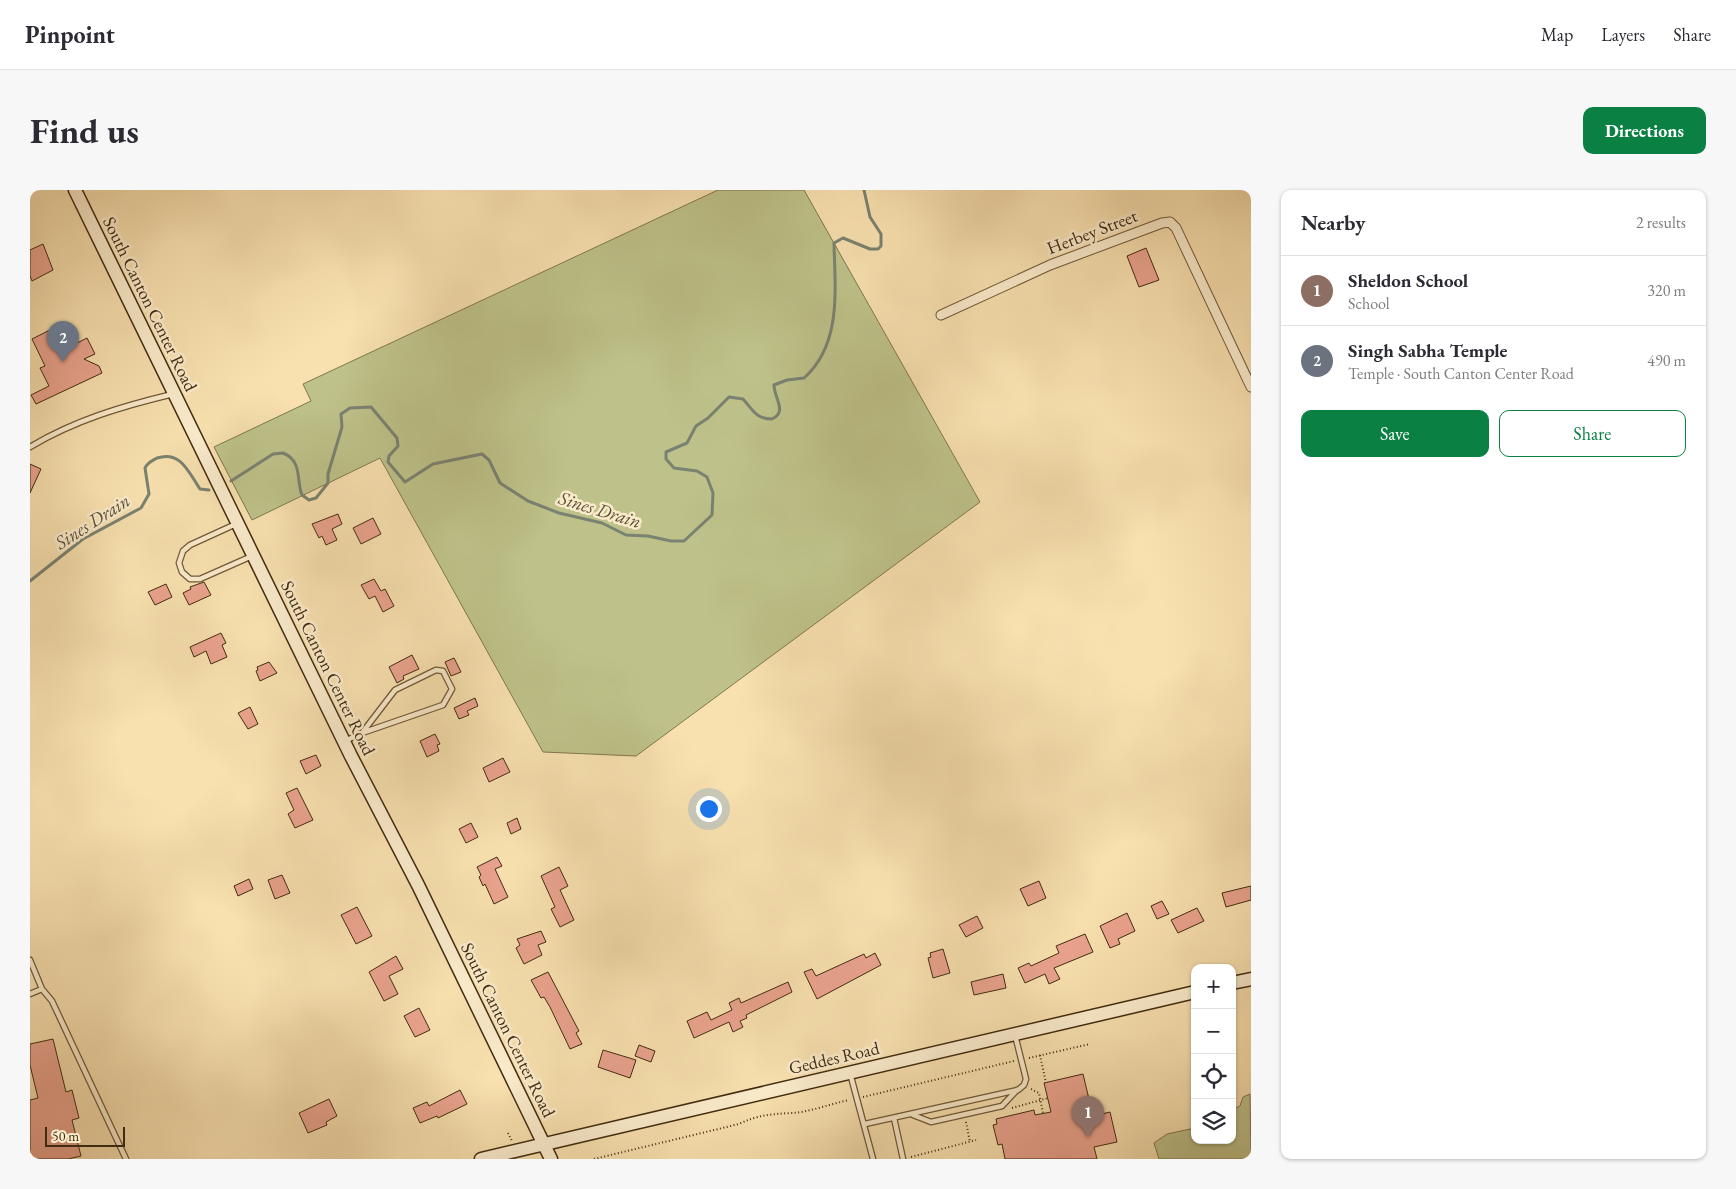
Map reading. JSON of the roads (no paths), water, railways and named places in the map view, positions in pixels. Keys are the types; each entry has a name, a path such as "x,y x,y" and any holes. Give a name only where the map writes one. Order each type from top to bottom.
{"main road":[{"name":"South Canton Center Road","path":"76,190 344,742 435,920 551,1159"},
{"path":"1236,982 1251,979"},
{"name":"Geddes Road","path":"480,1159 1191,993"}],"street":[{"name":"Herbey Street","path":"941,314 1050,266 1162,223 1170,222 1176,228 1251,387"}],"lane":[{"path":"30,447 85,420 121,406 175,394"},
{"path":"237,523 190,545 183,551 179,563 182,572 190,579 200,579 253,555"},
{"path":"344,742 362,733 442,704 452,689 444,671 436,670 395,690 362,733"},
{"path":"30,960 42,989 52,1001 126,1159"},
{"path":"30,994 42,989"},
{"path":"912,1114 931,1122 1002,1106 1024,1086 1026,1079 1015,1034"},
{"path":"850,1072 873,1159"},
{"path":"865,1124 1018,1090"},
{"path":"894,1118 903,1159"}],"waterway":[{"name":"Sines Drain","path":"231,481 273,454 283,453 294,461 302,495 309,500 316,498 328,483 328,474 342,427 341,414 350,408 371,407 397,438 398,446 389,456 388,462 405,482 433,464 482,454 489,460 500,483 528,501 559,513 602,523 626,535 684,541 712,515 713,493 707,477 697,471 674,468 666,459 666,452 687,443 696,426 708,418 729,397 743,399 758,416 767,419 777,416 780,409 774,385 787,380 804,378 816,364 825,349 834,315 834,243 843,238 870,249 878,249 881,246 881,234 870,217 864,190"},
{"name":"Sines Drain","path":"30,581 83,539 141,508 149,494 145,468 157,458 165,456 178,460 188,470 200,489 209,490"}],"place":[{"name":"Singh Sabha Temple","path":"63,362"},
{"name":"Sheldon School","path":"1088,1137"}]}
